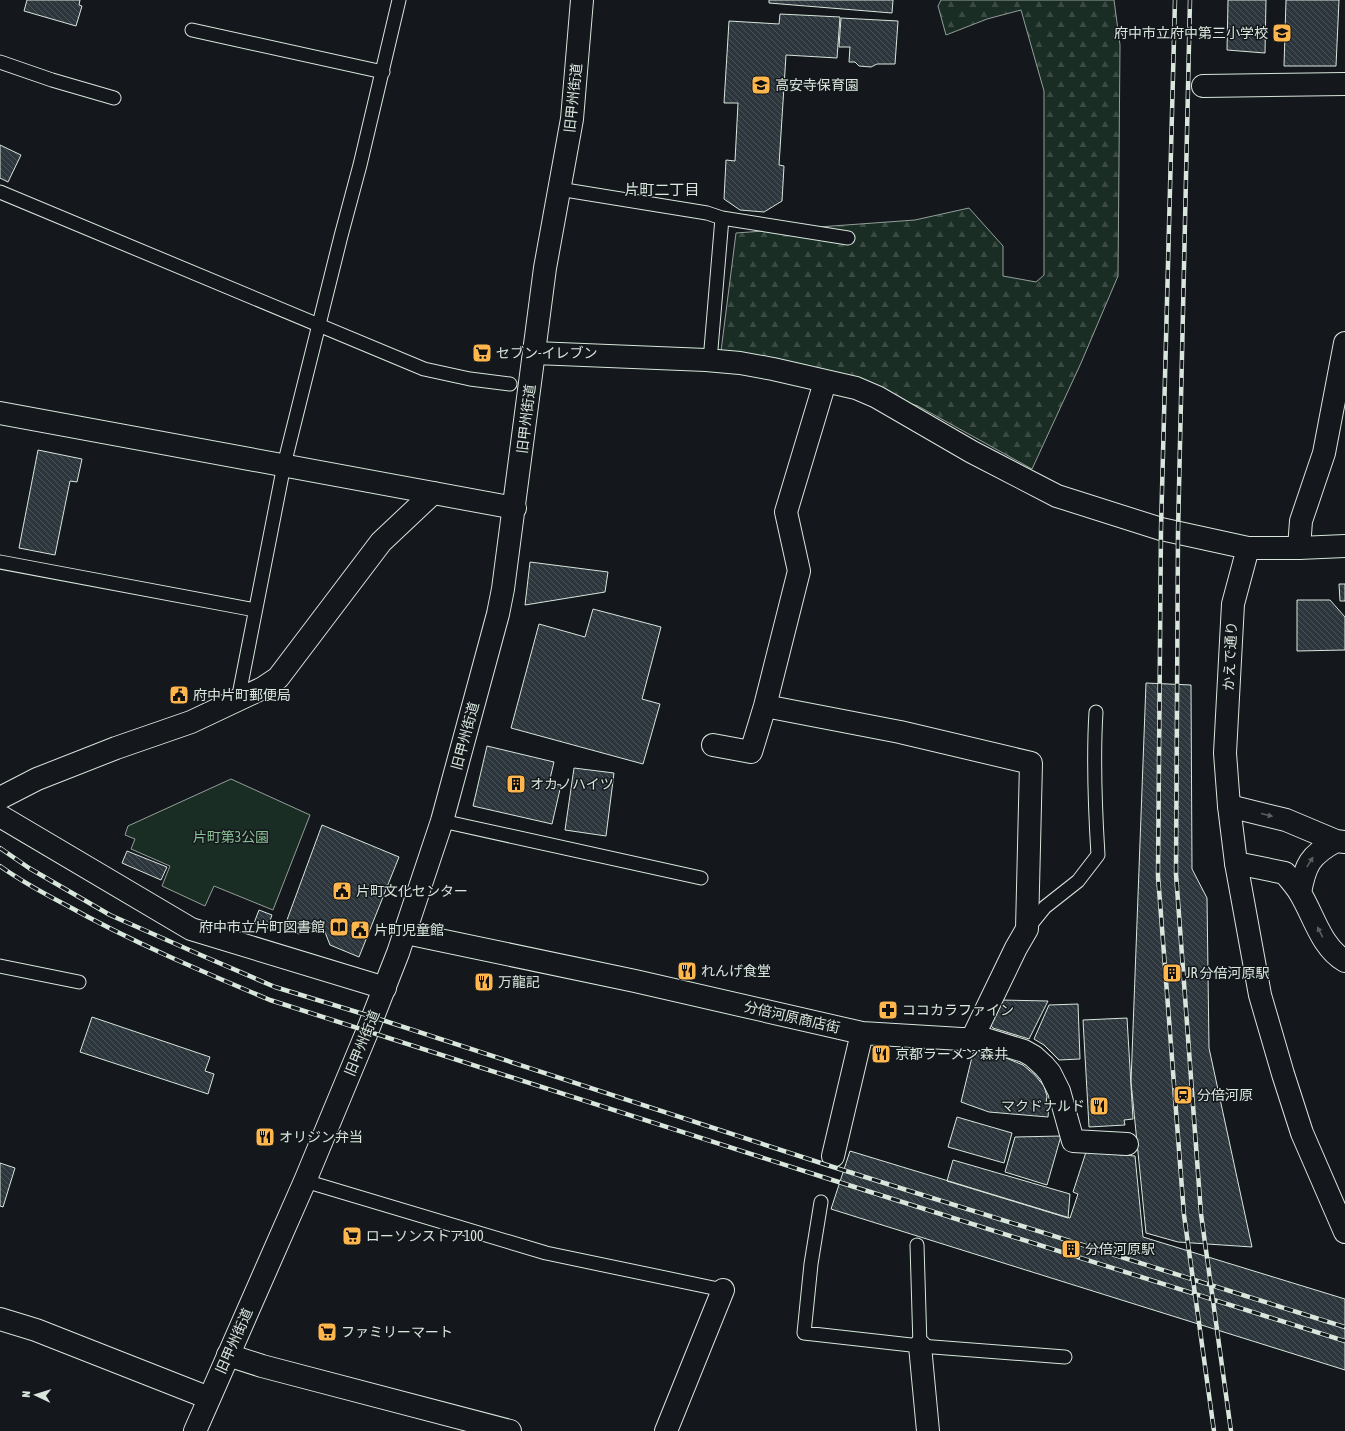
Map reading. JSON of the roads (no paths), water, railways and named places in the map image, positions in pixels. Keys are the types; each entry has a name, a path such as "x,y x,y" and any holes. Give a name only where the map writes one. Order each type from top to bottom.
{"street":[{"name":"旧甲州街道","path":"195,1431 305,1181 385,988 406,932 442,821 498,614 515,508 545,268 572,119 582,0"},
{"path":"1204,86 1345,84"},
{"path":"1299,548 1301,522 1324,453 1345,343"},
{"path":"535,353 710,360 747,364 856,388 877,397 972,452 1057,496 1161,529 1248,548 1345,546"},
{"path":"713,745 751,752 765,706 799,571 786,512 825,382"},
{"path":"0,413 515,508"},
{"path":"0,798 37,779 116,748 191,722 263,688 278,678 381,542 433,493"},
{"name":"かえで通り","path":"1248,548 1233,604 1224,753 1236,863 1260,995 1283,1074 1302,1134 1345,1232"},
{"path":"765,706 900,732 1031,763 1027,929 1016,948 972,1039"},
{"path":"1229,806 1286,820 1340,842"},
{"path":"0,816 191,929 385,988"},
{"path":"1300,893 1303,874 1311,858 1321,848 1340,842"},
{"path":"1236,863 1285,873 1300,893 1326,943 1340,958 1345,960"},
{"name":"分倍河原商店街","path":"406,932 635,981 862,1033 985,1039 1024,1051 1033,1056 1044,1066 1050,1073 1058,1091 1073,1141 1127,1144"},
{"path":"833,1156 862,1033"},
{"path":"666,1431 723,1290"},
{"path":"0,1319 36,1330 209,1398"},
{"path":"920,1346 928,1431"},
{"path":"228,1355 262,1366 510,1431"}],"lane":[{"path":"238,700 284,465 318,325 383,72 399,0"},
{"path":"192,30 383,72"},
{"path":"0,62 52,80 114,98"},
{"path":"559,189 707,213 722,218 848,238"},
{"path":"0,192 424,370 470,379 510,384"},
{"path":"710,360 722,218"},
{"path":"0,562 256,610"},
{"path":"1027,929 1045,907 1078,881 1098,855 1094,796 1094,745 1096,712"},
{"path":"442,821 701,878"},
{"path":"0,966 79,982"},
{"path":"305,1181 546,1253 723,1290"},
{"path":"821,1202 811,1264 804,1333 920,1346 1065,1357"},
{"path":"917,1245 920,1346"}],"railway":[{"path":"1175,0 1161,529 1158,876 1184,1215 1214,1431"},
{"path":"1190,0 1178,533 1176,874 1201,1214 1231,1431"},
{"path":"0,848 29,868 110,915 275,987 373,1017 830,1166 1345,1327"},
{"path":"0,866 16,877 91,919 141,944 270,1000 826,1178 1345,1341"}],"place":[{"name":"府中市立府中第三小学校","path":"1282,33"},
{"name":"高安寺保育園","path":"761,85"},
{"name":"セブン-イレブン","path":"482,353"},
{"name":"府中片町郵便局","path":"179,695"},
{"name":"オカノハイツ","path":"516,784"},
{"name":"片町文化センター","path":"342,891"},
{"name":"府中市立片町図書館","path":"339,927"},
{"name":"片町児童館","path":"360,930"},
{"name":"れんげ食堂","path":"687,971"},
{"name":"JR 分倍河原駅","path":"1172,973"},
{"name":"万龍記","path":"484,982"},
{"name":"ココカラファイン","path":"888,1010"},
{"name":"京都ラーメン 森井","path":"881,1054"},
{"name":"分倍河原","path":"1183,1095"},
{"name":"マクドナルド","path":"1099,1106"},
{"name":"オリジン弁当","path":"265,1137"},
{"name":"ローソンストア100","path":"352,1236"},
{"name":"分倍河原駅","path":"1071,1249"},
{"name":"ファミリーマート","path":"327,1332"}],"district":[{"name":"片町二丁目","path":"662,189"}],"park label":[{"name":"片町第3公園","path":"231,837"}]}
